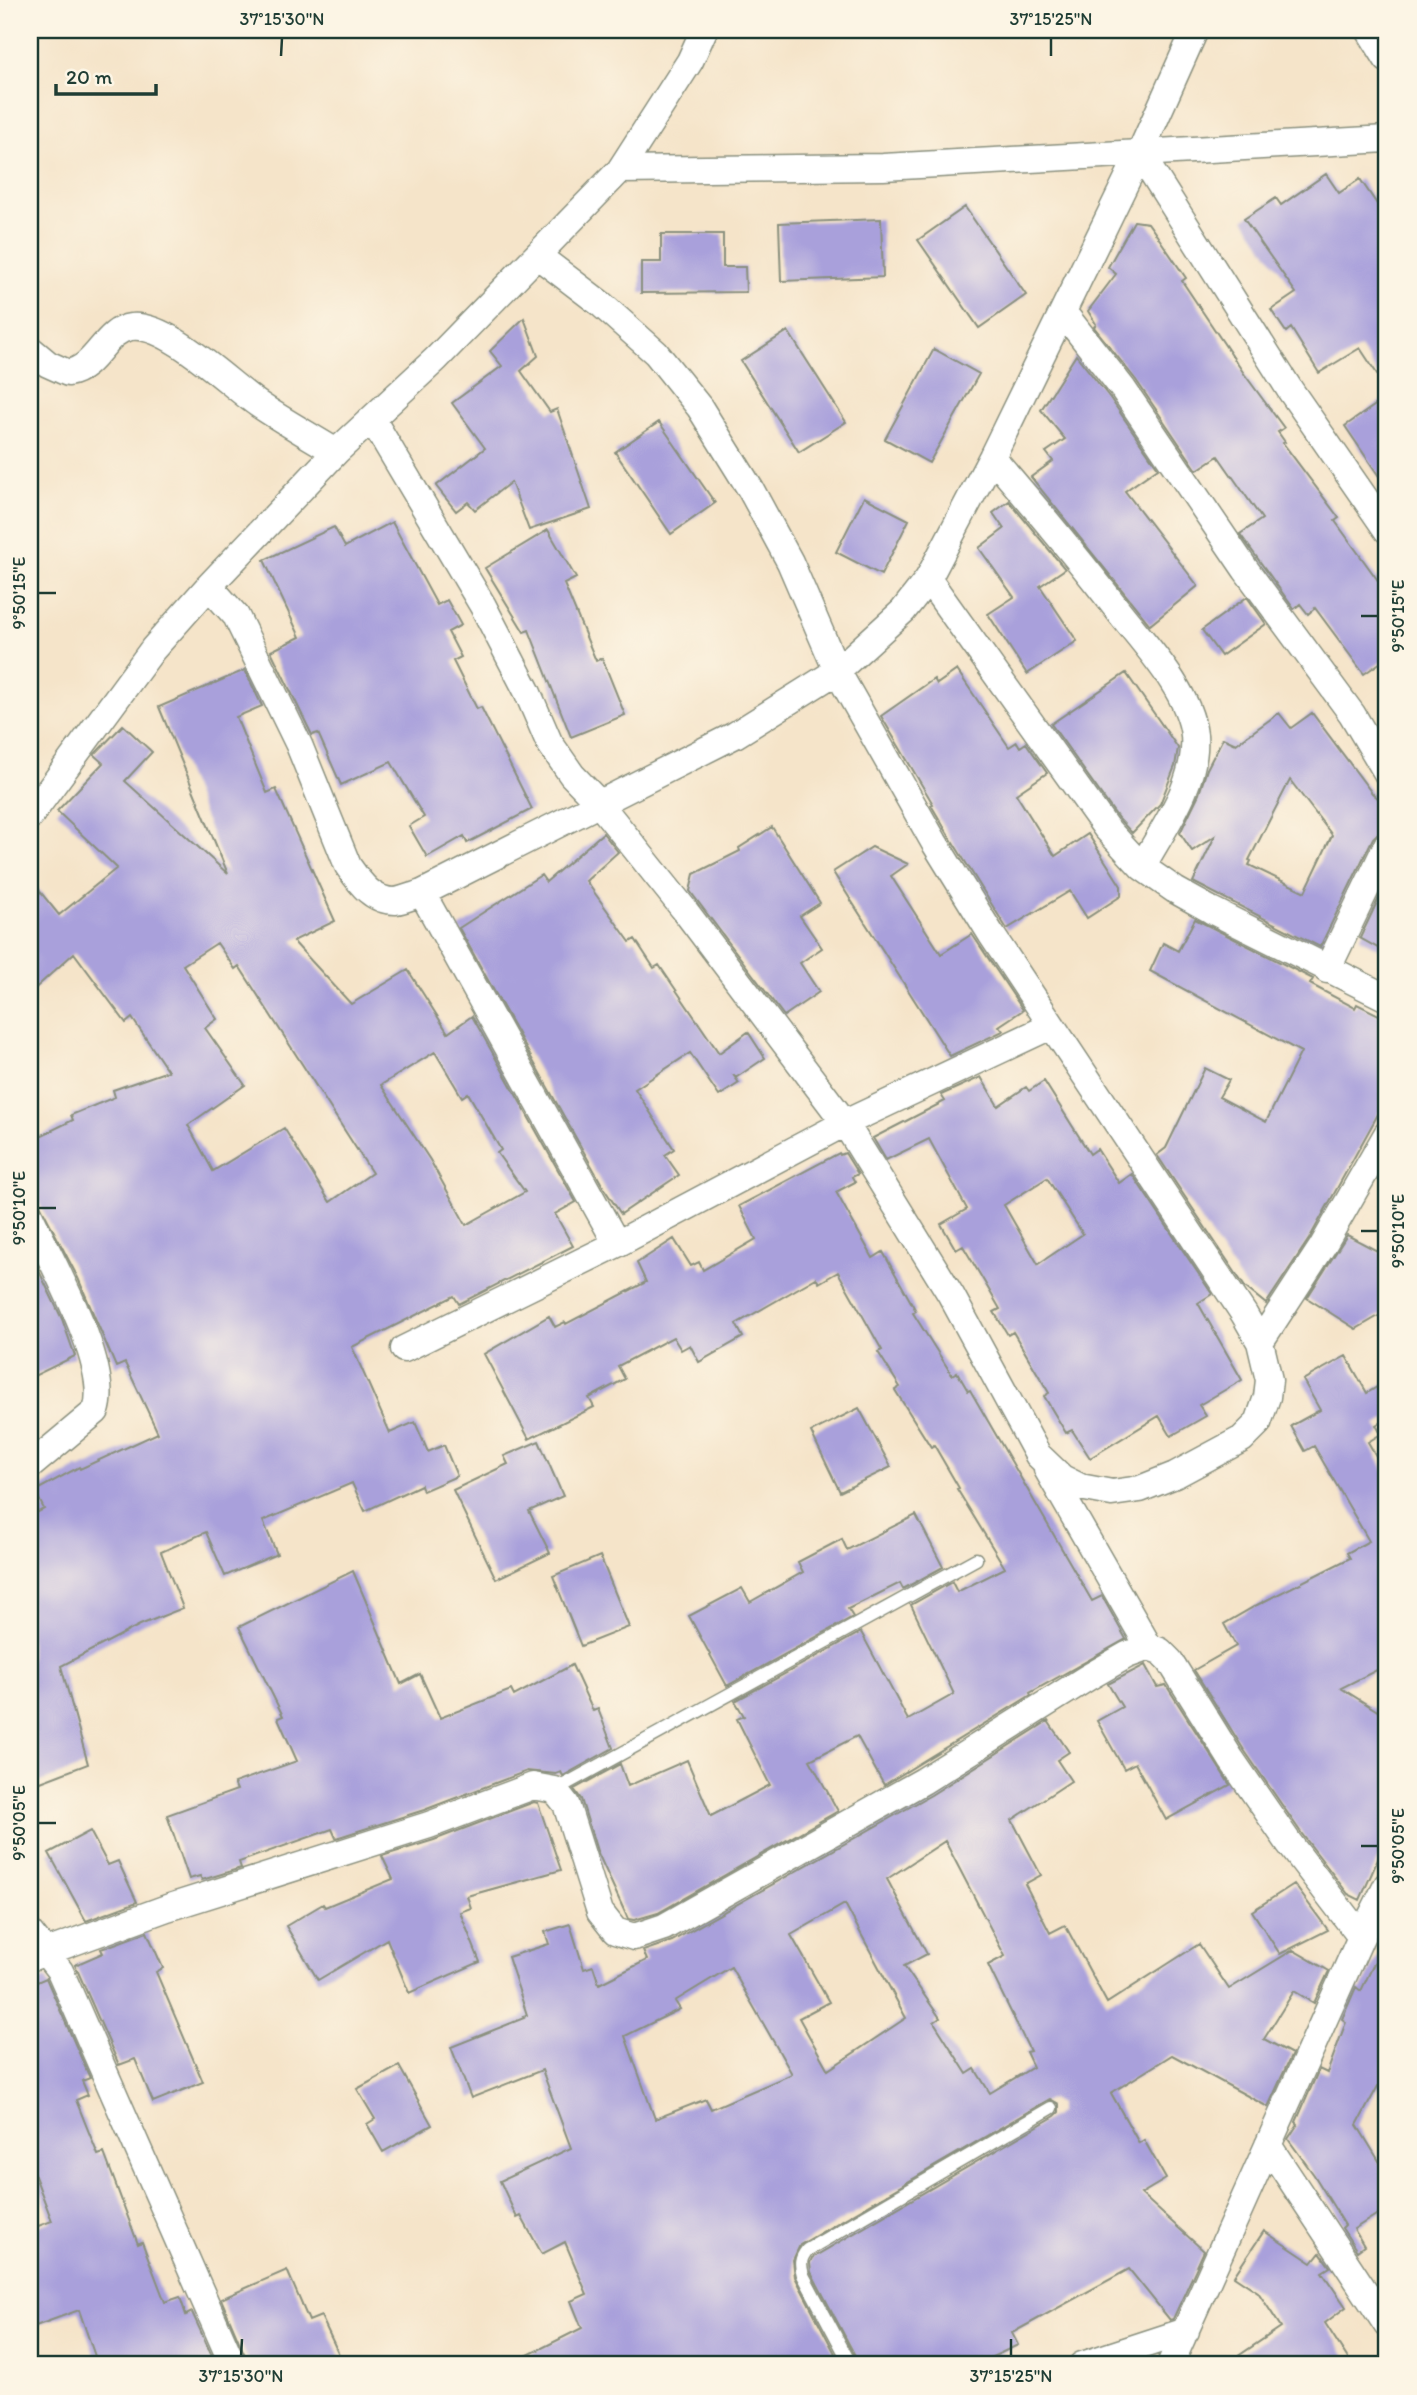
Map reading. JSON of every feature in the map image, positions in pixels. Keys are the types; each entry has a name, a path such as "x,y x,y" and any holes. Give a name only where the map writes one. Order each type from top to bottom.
{"street":[{"path":"30,816 153,649 209,586 336,452 436,359 620,170 690,61 704,30"},
{"path":"209,586 236,616 299,745 348,866 374,896 395,901 422,893 735,735 837,671 894,620 928,579 1063,312 1140,153 1195,30"},
{"path":"1369,30 1387,59"},
{"path":"620,170 883,167 1387,139"},
{"path":"1140,153 1290,390 1387,530"},
{"path":"538,256 601,304 656,353 700,408 751,490 790,562 837,671 934,842 1140,1161 1191,1231 1260,1342 1269,1380 1264,1409 1258,1423 1242,1439 1213,1457 1140,1489 1112,1493 1080,1487 1062,1478 1038,1455"},
{"path":"1063,312 1123,389 1246,570 1352,714 1387,773"},
{"path":"30,349 48,364 68,373 87,366 108,341 123,329 131,327 149,330 198,356 257,404 336,452"},
{"path":"372,419 483,606 527,691 549,742 572,775 598,802 683,908 845,1123 951,1296 1038,1455 1149,1647"},
{"path":"992,457 1078,559 1163,667 1190,715 1194,736 1193,760 1180,797 1142,867"},
{"path":"928,579 1106,828 1142,867 1211,910 1387,998"},
{"path":"1328,970 1387,845"},
{"path":"422,893 617,1244"},
{"path":"404,1349 617,1244 845,1123 1051,1026"},
{"path":"1260,1342 1322,1247 1387,1134"},
{"path":"30,1216 81,1324 97,1374 100,1399 96,1411 30,1466"},
{"path":"39,1955 167,1908 429,1825 533,1786 555,1790 566,1804 600,1912 615,1931 634,1937 664,1927 923,1781 1087,1678 1127,1655 1149,1647 1160,1651 1170,1661 1231,1759 1289,1843 1361,1937"},
{"path":"1170,2365 1361,1937 1387,1885"},
{"path":"30,1933 39,1955 61,1970 233,2365"},
{"path":"1268,2145 1387,2325"},
{"path":"1082,2365 1186,2331"}],"lane":[{"path":"555,1790 976,1559"},
{"path":"851,2365 803,2275 800,2266 807,2250 1051,2108"}],"building":[{"path":"1326,174 1339,193 1360,179 1387,219 1387,389 1360,348 1319,373 1291,328 1286,332 1271,310 1296,293 1244,219 1276,198 1281,205"},
{"path":"965,207 1026,295 979,328 918,240"},
{"path":"881,219 883,277 781,281 779,223"},
{"path":"1134,221 1148,223 1186,278 1182,281 1284,428 1278,432 1285,442 1283,443 1339,518 1335,521 1387,593 1387,658 1364,674 1315,608 1308,614 1300,604 1294,609 1240,534 1262,519 1218,456 1197,470 1136,380 1094,327 1096,324 1088,311 1116,274 1108,267"},
{"path":"661,234 723,234 723,267 745,267 746,292 641,293 641,262 661,262"},
{"path":"524,318 538,356 521,371 550,412 557,409 591,509 529,530 511,482 475,510 468,502 456,511 436,486 485,448 452,403 502,366 490,351"},
{"path":"788,331 846,422 799,452 741,361"},
{"path":"934,349 979,374 929,463 885,439"},
{"path":"1076,355 1110,398 1158,468 1125,491 1198,586 1150,625 1031,477 1053,461 1046,452 1065,439 1041,410"},
{"path":"1387,397 1387,488 1345,426"},
{"path":"659,422 715,503 671,534 615,452"},
{"path":"864,497 909,520 881,575 836,552"},
{"path":"1009,501 1065,569 1040,586 1077,641 1027,674 988,614 1014,597 979,548 1004,529 993,513"},
{"path":"392,522 437,605 447,600 461,625 448,632 461,657 453,661 477,709 481,707 532,809 467,843 464,836 427,857 409,826 424,817 391,762 341,785 318,733 312,735 271,651 300,637 264,560 334,527 345,547"},
{"path":"548,530 576,578 564,584 596,661 602,658 625,715 571,737 529,630 524,632 485,568"},
{"path":"1247,597 1266,624 1221,656 1202,630"},
{"path":"245,670 262,706 236,717 267,793 276,789 335,921 293,941 351,1004 408,970 448,1033 472,1016 576,1202 555,1214 573,1246 459,1304 454,1296 352,1347 390,1433 415,1422 428,1452 444,1445 457,1476 423,1491 421,1485 365,1511 352,1483 263,1521 277,1554 225,1576 206,1532 161,1552 183,1608 140,1625 61,1666 88,1764 30,1786 30,1516 44,1509 35,1491 79,1467 80,1469 158,1433 125,1363 116,1367 78,1278 36,1197 39,1196 30,1177 30,1141 73,1120 71,1115 115,1097 113,1090 168,1071 132,1018 126,1023 74,953 30,993 30,879 59,915 117,868 57,811 103,763 94,755 123,725 152,752 125,781 228,874 159,707","holes":["217,943 235,969 239,966 372,1173 330,1202 284,1128 213,1171 188,1125 245,1085 205,1028 217,1019 183,965","435,1052 462,1097 468,1093 501,1150 497,1153 525,1192 466,1225 430,1160 381,1085"]},
{"path":"957,670 1009,747 1017,742 1020,747 1026,743 1047,773 1016,794 1055,856 1088,834 1121,886 1121,896 1087,918 1070,891 1007,929 948,834 881,716 934,679 937,684"},
{"path":"1126,673 1178,748 1175,766 1160,804 1132,833 1118,818 1051,724"},
{"path":"1279,713 1291,728 1312,713 1372,793 1387,806 1387,829 1373,838 1320,947 1193,882 1215,836 1192,851 1180,833 1223,738 1236,744","holes":["1290,780 1332,835 1305,892 1249,865 1249,860"]},
{"path":"772,827 820,903 800,916 822,948 800,963 819,992 784,1016 690,891 694,874 740,851 739,848"},
{"path":"603,833 618,852 586,881 630,942 635,939 654,968 659,965 719,1053 748,1032 765,1058 737,1077 734,1076 739,1083 719,1096 690,1053 635,1089 674,1149 665,1155 679,1175 621,1214 459,928 541,875 546,882"},
{"path":"872,847 908,864 891,876 941,954 972,934 1023,1010 999,1026 1003,1031 950,1056 833,872"},
{"path":"1387,881 1387,953 1360,938"},
{"path":"1195,919 1313,979 1310,984 1355,1008 1357,1004 1387,1019 1387,1098 1309,1239 1266,1304 1245,1287 1157,1155 1166,1148 1205,1068 1229,1080 1219,1097 1266,1122 1301,1052 1150,971 1163,943 1178,951"},
{"path":"981,1077 998,1106 1026,1087 1029,1091 1044,1081 1090,1154 1097,1149 1119,1183 1132,1174 1212,1294 1198,1303 1242,1380 1199,1405 1206,1416 1171,1436 1159,1416 1090,1458 1072,1430 1066,1433 1044,1396 1049,1393 1013,1332 1008,1335 994,1312 1000,1309 963,1246 956,1250 941,1224 967,1209 929,1139 886,1160 873,1138 945,1101 941,1095","holes":["1047,1178 1083,1234 1038,1264 1004,1205"]},
{"path":"839,1153 845,1153 858,1174 852,1177 855,1182 836,1192 873,1258 883,1252 916,1311 913,1313 952,1375 957,1372 968,1391 970,1390 1092,1601 1102,1596 1126,1639 1030,1693 1031,1695 884,1785 857,1736 810,1760 838,1811 658,1913 634,1920 628,1919 597,1851 581,1799 574,1789 620,1764 628,1786 687,1760 711,1816 770,1785 737,1719 744,1716 735,1701 861,1632 908,1720 954,1694 911,1605 952,1582 957,1592 1005,1568 934,1445 931,1447 895,1390 900,1387 878,1352 882,1350 838,1272 819,1283 816,1278 736,1324 743,1337 699,1362 690,1345 681,1350 673,1337 618,1366 625,1379 589,1398 594,1407 529,1439 484,1354 549,1316 555,1327 565,1322 566,1324 646,1282 637,1263 674,1239 691,1266 699,1262 703,1270 756,1239 739,1206"},
{"path":"1347,1235 1387,1256 1387,1311 1356,1329 1307,1298"},
{"path":"38,1269 62,1319 75,1356 30,1378 30,1274"},
{"path":"1346,1356 1367,1393 1387,1381 1387,1419 1376,1425 1381,1434 1368,1442 1387,1475 1387,1573 1384,1567 1378,1570 1387,1589 1387,1665 1341,1688 1387,1717 1387,1839 1360,1900 1348,1894 1302,1834 1244,1750 1194,1670 1236,1646 1224,1624 1350,1558 1347,1553 1369,1541 1314,1446 1305,1451 1291,1426 1320,1410 1303,1380"},
{"path":"859,1408 891,1467 840,1492 811,1432"},
{"path":"539,1441 563,1496 529,1511 550,1553 496,1579 453,1490 508,1464 504,1456"},
{"path":"916,1515 943,1567 903,1589 900,1583 848,1609 853,1617 727,1686 689,1616 742,1588 750,1602 803,1572 798,1562 842,1539 847,1550"},
{"path":"600,1556 629,1627 581,1646 553,1576"},
{"path":"353,1571 401,1684 420,1674 440,1718 511,1690 514,1696 572,1665 593,1711 598,1709 613,1748 563,1776 561,1772 556,1774 527,1771 424,1810 336,1838 332,1829 239,1862 241,1868 202,1880 200,1876 189,1879 167,1815 237,1790 234,1783 297,1761 278,1718 283,1716 239,1627"},
{"path":"1145,1665 1157,1687 1166,1685 1230,1785 1166,1820 1135,1763 1124,1769 1097,1721 1122,1707 1108,1684"},
{"path":"1048,1721 1069,1752 1057,1760 1071,1781 1012,1820 1041,1875 1025,1884 1050,1933 1065,1925 1107,2003 1199,1944 1229,1989 1293,1950 1329,1971 1314,2003 1294,1991 1264,2039 1292,2054 1268,2107 1172,2055 1111,2093 1139,2143 1144,2140 1166,2179 1141,2194 1204,2251 1173,2319 1170,2320 1129,2269 1012,2333 1018,2345 975,2365 860,2365 811,2272 812,2258 1055,2116 1059,2112 1059,2104 1050,2099 800,2245 793,2260 795,2277 841,2365 508,2365 582,2328 571,2301 587,2294 565,2242 542,2254 521,2216 517,2218 500,2181 571,2148 542,2070 471,2098 451,2047 527,2015 508,1957 549,1944 545,1932 570,1924 584,1969 593,1966 599,1984 647,1960 643,1951 672,1941 931,1795","holes":["945,1841 1005,1956 988,1965 1030,2051 1026,2052 1033,2067 990,2093 975,2069 967,2074 934,2022 940,2018 904,1966 927,1954 887,1879","845,1904 906,2018 828,2070 799,2018 829,2002 791,1935","731,1967 792,2074 711,2109 706,2099 655,2119 625,2036 680,2009 675,2001"]},
{"path":"534,1802 538,1803 561,1870 467,1896 471,1908 460,1912 480,1962 409,1993 387,1939 318,1980 286,1926 323,1904 325,1907 393,1879 382,1856 434,1840"},
{"path":"90,1831 108,1865 118,1861 137,1902 86,1921 49,1853"},
{"path":"1294,1884 1328,1930 1280,1954 1252,1911"},
{"path":"147,1932 163,1968 156,1972 203,2082 153,2102 135,2059 119,2065 75,1965 103,1953 101,1949"},
{"path":"1387,1936 1387,2090 1378,2086 1357,2125 1387,2174 1387,2208 1354,2229 1364,2246 1357,2251 1342,2228 1345,2225 1288,2139 1298,2124 1296,2122 1319,2069 1327,2073 1346,2022 1342,2019 1356,1987 1361,1991"},
{"path":"46,1978 90,2078 82,2081 88,2095 76,2100 98,2155 104,2153 138,2244 142,2242 165,2302 180,2297 186,2315 192,2312 216,2365 98,2365 79,2310 30,2328 30,2229 52,2221 30,2163 30,1985"},
{"path":"399,2066 432,2125 383,2152 367,2124 375,2119 357,2089"},
{"path":"1264,2231 1312,2263 1320,2253 1330,2267 1322,2272 1346,2307 1325,2323 1352,2365 1225,2365 1281,2327 1258,2292 1234,2276"},
{"path":"287,2270 309,2321 321,2316 344,2365 249,2365 221,2299"}]}
